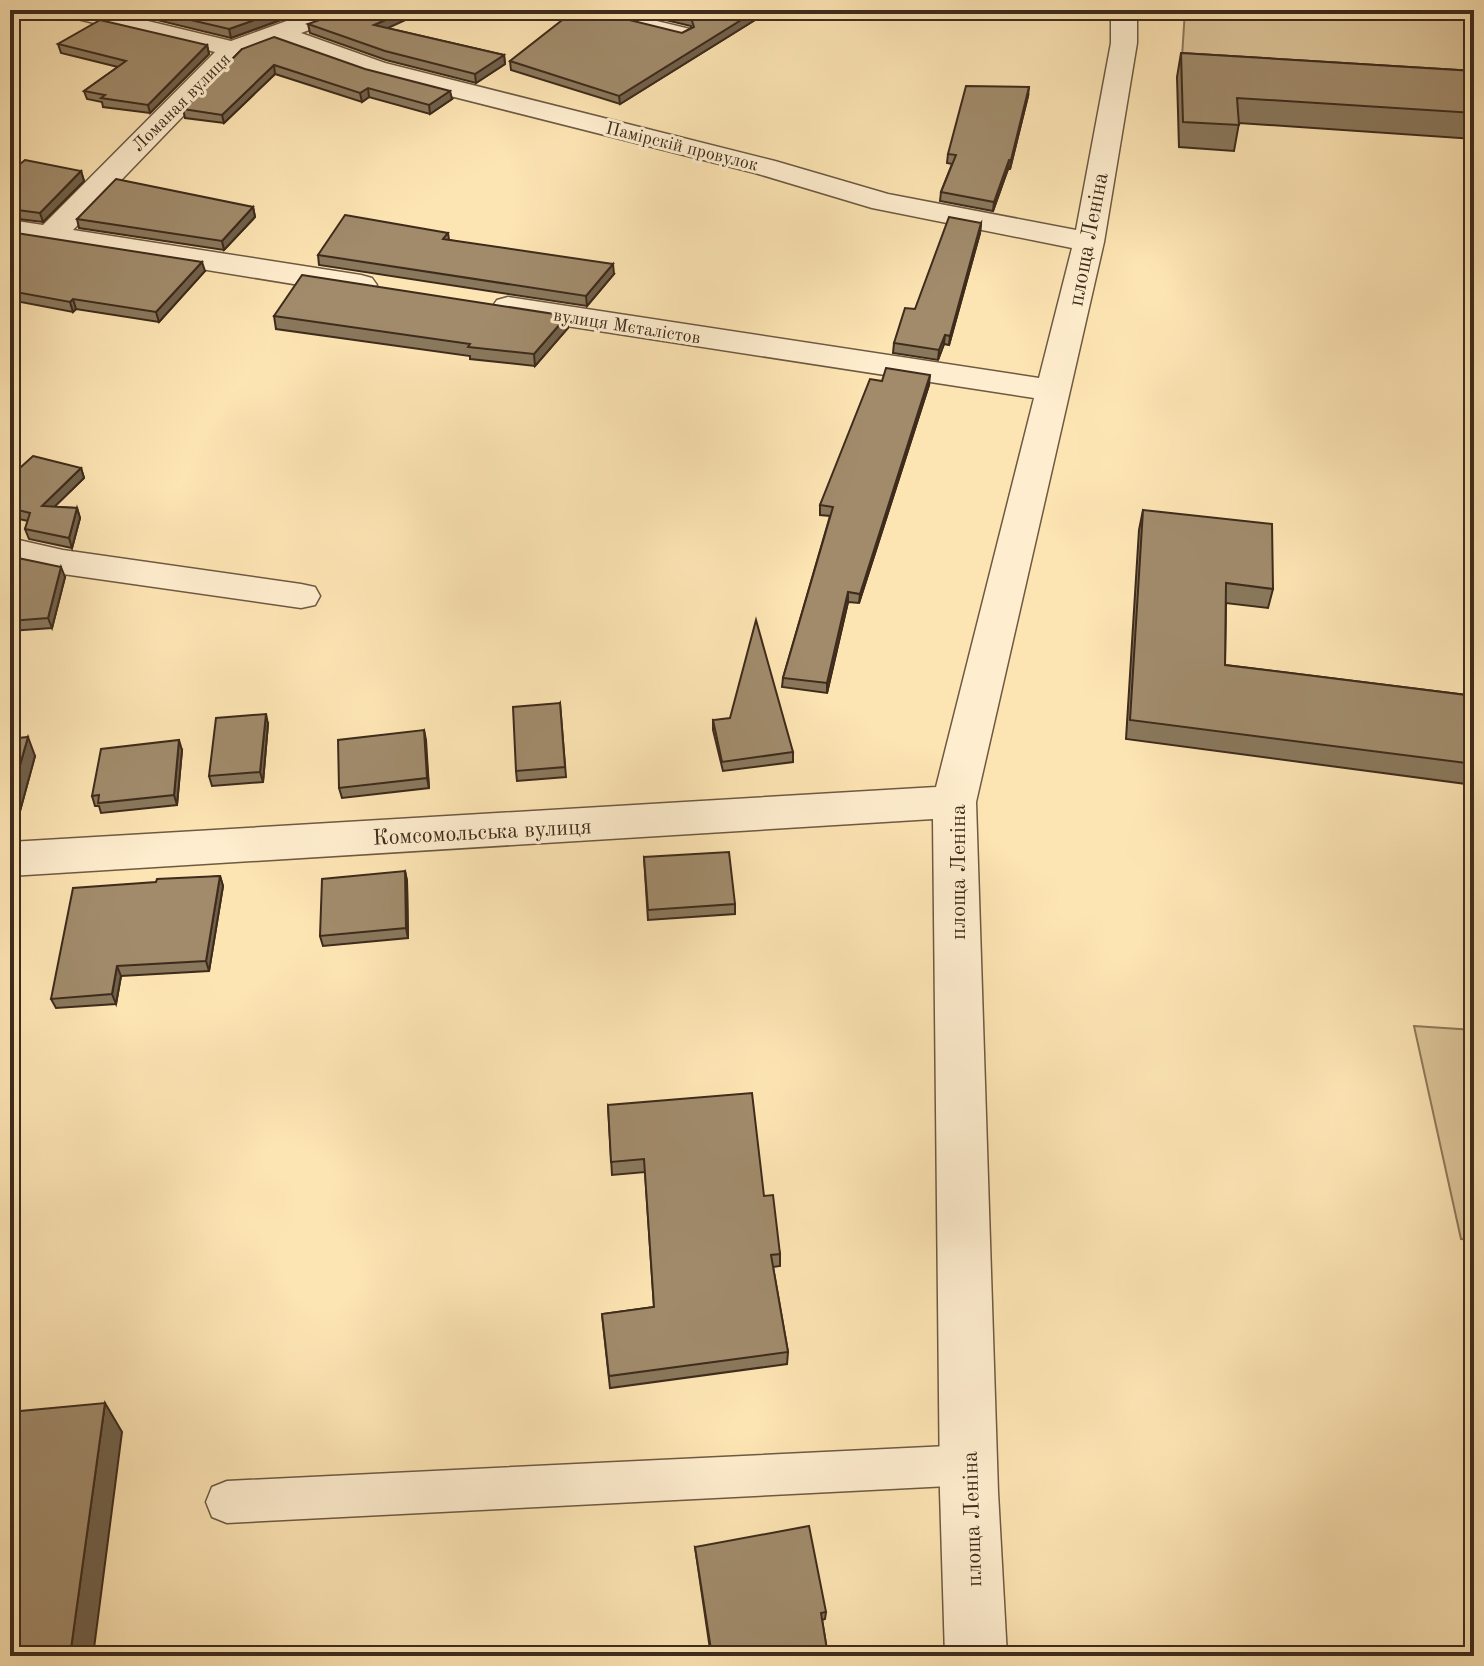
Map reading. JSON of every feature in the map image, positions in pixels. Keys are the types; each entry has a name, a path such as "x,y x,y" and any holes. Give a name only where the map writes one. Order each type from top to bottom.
{"street":[{"path":"70,10 233,49"},
{"name":"Ломаная вулиця","path":"49,237 233,49 341,10"},
{"name":"площа Леніна","path":"976,1656 954,802 1089,242 1124,43 1124,10"},
{"name":"Памірскій провулок","path":"278,34 376,69 765,167 883,202 1089,242"},
{"path":"10,229 395,290"},
{"name":"вулиця Мєталістов","path":"473,302 1055,391"},
{"path":"10,550 63,562 301,596"},
{"name":"Комсомольська вулиця","path":"10,859 954,802"}],"lane":[{"path":"588,10 683,33"},
{"path":"227,1502 969,1465"}],"shaded area":[{"path":"1185,10 1474,10 1474,77 1182,57"},
{"path":"1414,1026 1474,1030 1474,1240 1461,1239"}],"building":[{"path":"148,10 283,10 229,29"},
{"path":"348,10 408,10 374,25 504,55 475,74 385,51 308,24"},
{"path":"575,10 589,10 682,33 694,27 691,18 659,10 757,10 619,96 510,61"},
{"path":"100,20 207,45 148,105 101,98 105,95 84,91 126,61 58,44"},
{"path":"274,37 365,69 450,91 429,105 368,88 360,93 274,65 222,115 183,109 242,49"},
{"path":"1181,53 1474,71 1474,113 1237,98 1239,125 1183,122"},
{"path":"966,86 1029,87 1011,160 994,202 941,192 956,155 948,154"},
{"path":"25,160 81,171 40,213 10,209 10,172"},
{"path":"116,179 253,207 222,241 77,219"},
{"path":"345,215 448,233 443,239 613,264 586,296 318,255"},
{"path":"949,217 981,223 950,336 945,335 939,350 894,343 905,308 915,309"},
{"path":"10,232 202,262 156,312 73,299 70,302 10,291"},
{"path":"302,275 567,316 534,354 468,347 470,344 274,316"},
{"path":"886,368 930,375 860,594 848,592 827,683 783,678 833,507 820,505 870,379 882,381"},
{"path":"33,456 81,468 42,506 77,508 69,538 25,529 30,513 10,508 10,477"},
{"path":"1143,510 1272,524 1273,589 1226,583 1225,665 1474,696 1474,764 1130,720"},
{"path":"18,558 61,567 48,618 10,621 10,586"},
{"path":"756,620 793,752 722,762 713,720 730,718"},
{"path":"560,703 565,767 516,771 513,707"},
{"path":"266,714 260,772 209,776 216,718"},
{"path":"424,730 427,778 339,788 338,740"},
{"path":"28,737 10,800 10,739"},
{"path":"179,740 174,795 98,803 99,795 92,796 101,749"},
{"path":"729,852 735,904 648,910 644,857"},
{"path":"405,871 406,928 320,936 322,879"},
{"path":"220,876 206,961 117,966 112,994 51,999 73,888"},
{"path":"752,1093 764,1196 773,1195 780,1254 771,1255 788,1352 609,1376 602,1314 654,1307 644,1159 611,1162 608,1105"},
{"path":"105,1403 70,1656 10,1656 10,1412"},
{"path":"809,1526 826,1612 821,1613 828,1656 712,1656 695,1547"}]}
